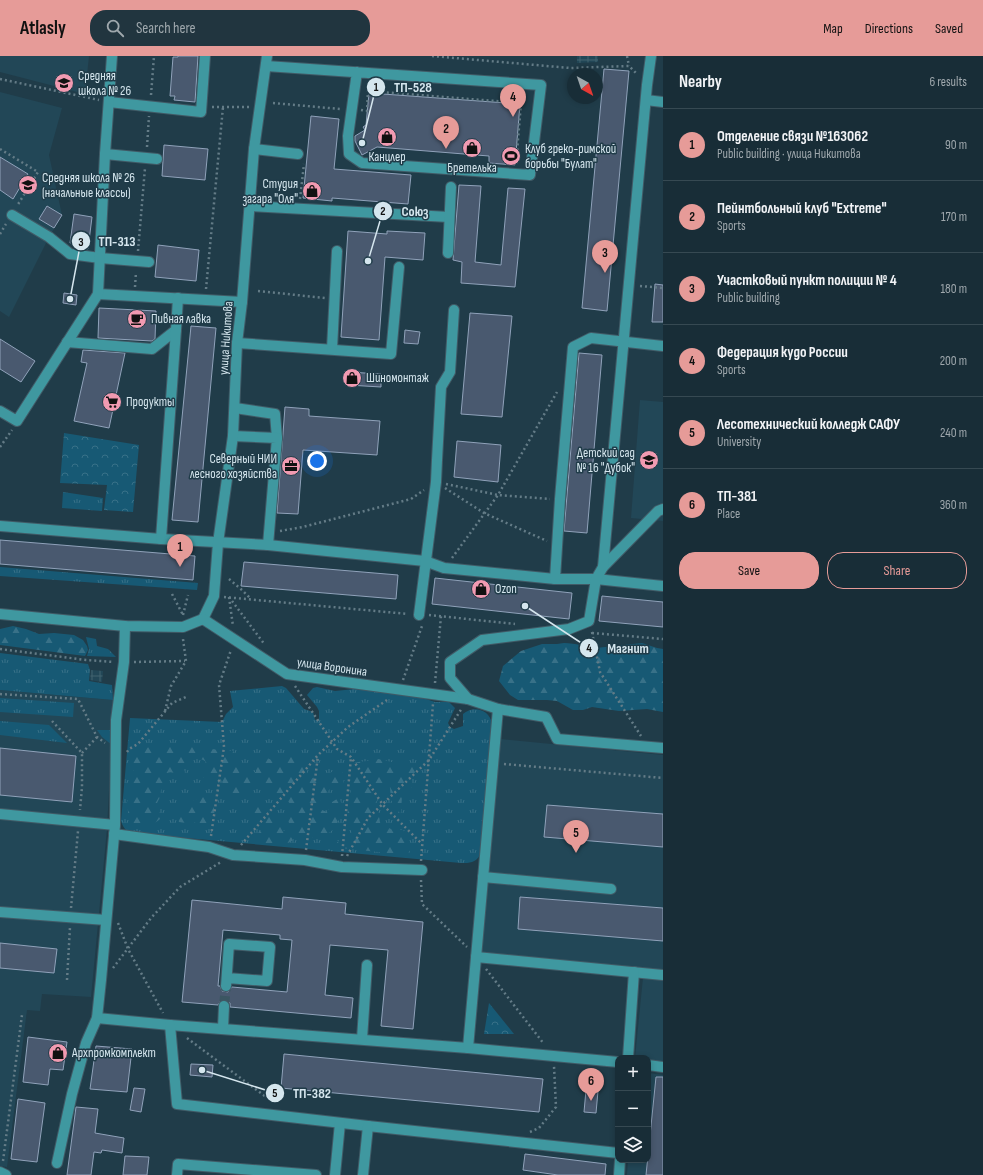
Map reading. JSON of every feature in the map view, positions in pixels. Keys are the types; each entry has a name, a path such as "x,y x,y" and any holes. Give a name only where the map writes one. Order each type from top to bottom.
{"street":[{"path":"0,411 17,421 98,294 105,154 112,56"},
{"path":"109,102 201,112 205,56"},
{"path":"603,567 647,85 651,56"},
{"path":"266,61 357,72 541,85 530,174 362,163 350,154 348,136 357,72"},
{"name":"улица Никитова","path":"203,619 214,596 218,543 233,436 237,343 242,302 254,149 266,61"},
{"path":"646,100 663,102"},
{"path":"254,149 298,154"},
{"path":"105,154 157,159"},
{"path":"448,253 451,187"},
{"path":"250,206 449,217"},
{"path":"12,215 49,237 70,254 149,262"},
{"path":"332,349 337,251"},
{"path":"237,343 391,354 399,268"},
{"path":"98,294 242,302"},
{"path":"161,539 178,298"},
{"path":"419,615 436,482 441,387 450,372 454,310"},
{"path":"67,342 152,349 176,330"},
{"path":"555,579 560,499 573,347 591,338 663,346"},
{"path":"235,408 275,414 277,438 268,545"},
{"path":"233,436 277,438"},
{"path":"468,699 450,678 450,662 482,640 568,629 590,621 596,579 603,567 658,511 663,509"},
{"path":"0,526 161,539 268,545 426,561 444,568 555,579 596,579 663,586"},
{"path":"0,614 125,626 183,627 203,619"},
{"name":"улица Воронина","path":"203,619 287,674 468,699 498,708 546,717 557,739 663,748"},
{"path":"57,1163 72,1094 86,1043 97,1018 102,980 114,830 116,720 124,662 125,626"},
{"path":"468,1048 498,708"},
{"path":"0,814 79,822 114,830 209,847 233,855 305,860 342,867 421,869"},
{"path":"483,877 611,889"},
{"path":"0,912 106,920"},
{"path":"229,944 270,947 267,981 226,982 229,944"},
{"path":"476,957 663,975"},
{"path":"362,1039 367,965"},
{"path":"628,1055 634,972"},
{"path":"223,1028 224,1006"},
{"path":"97,1018 170,1025 362,1039 615,1062"},
{"path":"170,1025 177,1104 615,1153"},
{"path":"651,1065 663,1067"},
{"path":"336,1175 340,1123"},
{"path":"363,1175 368,1126"},
{"path":"619,1175 620,1163"},
{"path":"177,1175 178,1164 316,1175"}],"path":[{"path":"134,295 154,56"},
{"path":"432,56 570,68 591,66 629,66"},
{"path":"628,56 629,66 647,85"},
{"path":"0,79 109,102"},
{"path":"273,104 367,111 368,91 521,103 515,174"},
{"path":"201,107 249,107"},
{"path":"205,289 223,107"},
{"path":"0,149 38,172 0,234"},
{"path":"298,154 305,154 300,201 303,201"},
{"path":"629,286 663,288"},
{"path":"258,292 334,298"},
{"path":"444,568 498,494 558,391"},
{"path":"0,448 17,421"},
{"path":"436,482 484,513 557,546"},
{"path":"269,532 303,527 411,499 436,482 498,494 560,499"},
{"path":"229,579 250,599"},
{"path":"172,594 182,615 188,594"},
{"path":"441,616 421,844 422,904 476,957 554,1056 556,1107 539,1128 527,1134"},
{"path":"590,621 600,672 647,746"},
{"path":"592,633 663,639"},
{"path":"165,712 171,686 186,661 183,639"},
{"path":"0,649 86,660 116,662"},
{"path":"129,662 186,661"},
{"path":"0,694 78,699 97,737 107,745"},
{"path":"138,744 172,703 186,697"},
{"path":"342,867 368,818 429,760 468,699"},
{"path":"209,847 224,747 221,703"},
{"path":"52,721 82,753"},
{"path":"76,859 82,787 82,753 97,737"},
{"path":"102,980 117,964 151,918 180,887 233,855 318,755 305,860"},
{"path":"342,867 351,757 383,805 421,844"},
{"path":"493,762 663,778"},
{"path":"2,1173 22,1015"}],"shaded area":[{"name":"Средняя школа № 26","path":"0,56 89,56 85,94 0,72"},
{"path":"577,56 598,56 598,62 577,63"},
{"name":"Средняя школа № 26 (начальные классы)","path":"0,92 62,108 49,155 62,215 49,237 9,317 0,311"},
{"name":"Детский сад № 16 \"Дубок\"","path":"640,400 663,402 663,521 631,518"},
{"path":"91,670 103,671 102,682 90,680"},
{"path":"0,690 113,700 107,829 91,997 42,994 40,1011 27,1010 7,1167 0,1166"},
{"path":"500,739 663,755 663,1062 651,1060 651,1055 635,1055 644,968 479,952"},
{"path":"651,1073 663,1075 663,1175 627,1175 628,1163 651,1163"}],"green space":[{"path":"64,433 139,445 133,512 104,510 107,485 60,483"},
{"path":"63,492 103,498 102,511 62,508"},
{"path":"0,567 198,583 197,590 0,576"},
{"path":"13,626 39,634 54,633 74,635 83,640 88,650 85,656 0,645 0,629"},
{"path":"86,637 96,639 97,646 108,649 116,657 87,656 89,649"},
{"path":"564,643 596,648 642,643 663,649 663,712 647,709 619,711 592,707 583,710 573,710 557,701 518,700 510,695 499,681 503,666 521,651 542,644"},
{"path":"0,653 88,664 90,670 89,681 112,685 113,700 0,690"},
{"path":"282,686 286,688 304,709 313,712 315,720 319,719 319,711 307,695 313,688 317,687 335,691 355,689 370,690 417,696 435,702 449,702 455,708 448,723 450,727 454,729 463,726 463,714 467,711 476,709 488,714 492,723 480,855 478,858 472,862 461,863 131,833 124,828 121,821 130,718 222,722 226,714 233,707 230,691"},
{"path":"0,698 74,703 73,717 0,712"},
{"path":"0,721 49,725 67,743 0,735"},
{"path":"97,730 111,730 112,745 102,737"},
{"path":"172,746 179,749 190,747 233,751 234,754 232,761 234,765 239,770 248,772 256,772 251,758 256,755 272,760 280,757 294,757 299,760 307,760 309,765 306,771 311,779 318,775 326,776 340,766 342,767 343,788 337,791 330,789 323,796 321,801 322,810 327,812 332,802 337,799 340,800 343,807 338,821 334,829 330,832 306,840 291,829 285,812 291,808 291,805 287,800 280,799 275,802 266,793 264,788 257,786 248,787 235,798 230,799 220,778 213,777 207,779 201,776 200,771 206,762 200,759 193,759 182,767 185,772 183,777 170,772 163,777 165,786 161,790 160,797 156,805 159,810 160,819 149,826 136,826 129,821 127,802 133,786 132,777 134,768 129,757 129,753 135,748"},
{"path":"378,759 401,764 412,763 416,770 412,778 412,787 402,795 401,813 397,811 391,800 390,787 385,789 377,801 376,806 381,824 391,829 404,831 404,841 410,847 410,852 406,855 341,848 336,844 341,838 348,837 352,830 347,816 351,786 353,783 348,766"},
{"path":"208,796 214,809 212,823 205,825 192,822 179,822 176,816 181,808 194,800"},
{"path":"255,800 258,800 267,806 268,812 278,818 282,823 283,830 292,837 293,840 281,844 255,842 253,837 262,830 262,828 246,810"},
{"path":"489,1003 514,1034 484,1034"}],"building":[{"path":"198,56 195,102 174,100 175,96 170,96 173,57"},
{"path":"604,69 629,71 607,311 582,308 601,104 603,104"},
{"path":"369,93 520,104 515,165 489,163 489,156 377,147 362,155 355,141 355,136 365,130 363,127 366,125"},
{"path":"311,116 339,119 334,169 411,175 408,204 332,198 332,201 303,198"},
{"path":"164,145 208,149 205,180 162,176"},
{"path":"0,157 28,174 13,199 0,190"},
{"path":"459,185 481,186 475,262 501,265 508,188 525,189 515,287 461,283 462,262 453,260"},
{"path":"47,206 62,215 54,228 39,219"},
{"path":"74,214 92,217 88,249 80,247 76,243 70,243"},
{"path":"348,231 387,234 387,231 425,233 423,260 385,257 379,340 341,337"},
{"path":"158,245 199,250 196,281 155,277"},
{"path":"655,284 663,285 663,322 652,322"},
{"path":"64,293 77,295 76,305 63,303"},
{"path":"99,308 156,311 155,339 152,341 98,338"},
{"path":"470,313 512,316 502,417 461,414"},
{"path":"191,326 216,328 198,522 172,520"},
{"path":"405,330 420,332 418,344 404,343"},
{"path":"0,339 35,361 21,382 0,369"},
{"path":"83,350 125,353 109,428 74,421 87,363 81,362"},
{"path":"579,353 602,355 587,533 564,531"},
{"path":"349,372 381,374 381,387 348,385"},
{"path":"285,407 309,409 309,416 380,421 377,455 303,450 298,514 277,513"},
{"path":"457,441 501,445 498,482 454,477"},
{"path":"0,540 195,556 193,580 0,564"},
{"path":"244,562 398,575 396,599 241,586"},
{"path":"435,578 572,593 569,619 432,604"},
{"path":"602,596 663,602 663,627 599,621"},
{"path":"0,748 76,756 72,802 0,795"},
{"path":"547,805 663,814 663,847 544,837"},
{"path":"283,897 346,903 345,914 423,922 413,1029 381,1026 388,950 330,945 325,995 353,998 351,1018 230,1007 230,1003 225,1000 221,1000 218,1005 182,1002 192,900 282,909","holes":["223,930 280,935 280,939 292,940 287,992 232,987 228,992 222,991 220,986 218,986"]},
{"path":"520,897 663,908 663,941 518,929"},
{"path":"0,943 57,949 54,973 0,968"},
{"path":"28,1037 67,1042 63,1070 50,1069 48,1085 23,1082"},
{"path":"96,1046 132,1049 127,1092 90,1089"},
{"path":"284,1054 543,1079 539,1112 281,1088"},
{"path":"191,1064 213,1065 212,1077 190,1075"},
{"path":"656,1077 663,1077 663,1175 646,1175 647,1163 651,1163 651,1126"},
{"path":"134,1088 145,1089 141,1112 130,1110"},
{"path":"586,1090 598,1091 596,1113 584,1112"},
{"path":"18,1099 45,1103 37,1162 11,1159"},
{"path":"76,1107 98,1109 95,1133 124,1138 122,1153 102,1150 101,1153 94,1152 91,1175 67,1175"},
{"path":"525,1154 606,1164 605,1175 558,1175 523,1170"},
{"path":"125,1156 149,1157 147,1175 123,1175"}],"tunnel":[{"path":"224,1006 226,986"}],"place":[{"name":"Средняя школа № 26","path":"64,83"},
{"name":"Федерация кудо России","path":"513,117"},
{"name":"Канцлер","path":"387,137"},
{"name":"ТП-528","path":"362,143"},
{"name":"Бретелька","path":"472,148"},
{"name":"Пейнтбольный клуб \"Extreme\"","path":"446,149"},
{"name":"Клуб греко-римской борьбы \"Булат\"","path":"511,156"},
{"name":"Средняя школа № 26 (начальные классы)","path":"28,185"},
{"name":"Студия загара \"Оля\"","path":"312,191"},
{"name":"Союз","path":"368,261"},
{"name":"Участковый пункт полиции № 4","path":"605,273"},
{"name":"ТП-313","path":"70,299"},
{"name":"Пивная лавка","path":"137,319"},
{"name":"Шиномонтаж","path":"352,378"},
{"name":"Продукты","path":"112,402"},
{"name":"Детский сад № 16 \"Дубок\"","path":"649,460"},
{"name":"Северный НИИ лесного хозяйства","path":"291,466"},
{"name":"Отделение связи №163062","path":"180,567"},
{"name":"Ozon","path":"481,589"},
{"name":"Магнит","path":"525,606"},
{"name":"Лесотехнический колледж САФУ","path":"576,853"},
{"name":"Архпромкомплект","path":"58,1053"},
{"name":"ТП-382","path":"202,1070"},
{"name":"ТП-381","path":"591,1101"}]}
